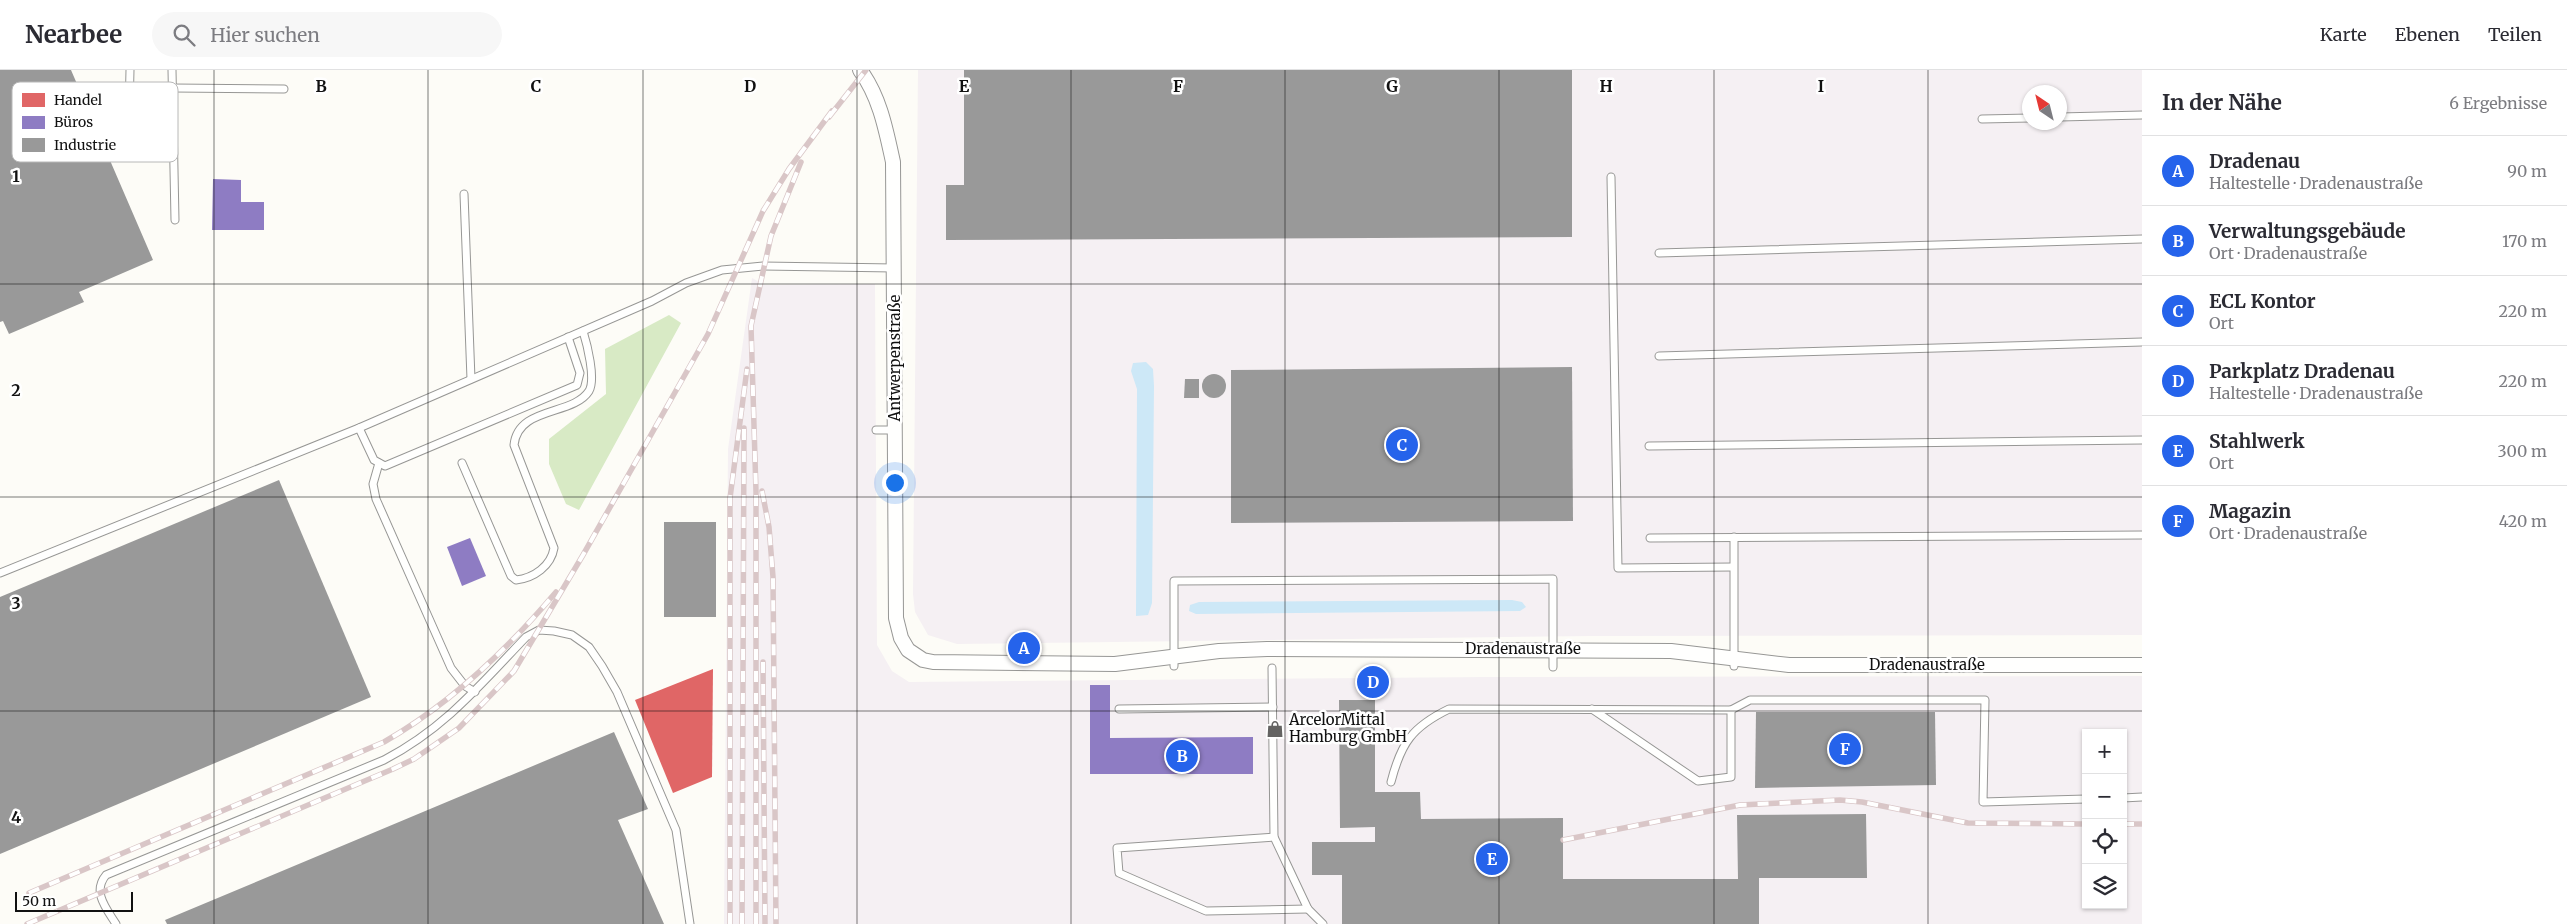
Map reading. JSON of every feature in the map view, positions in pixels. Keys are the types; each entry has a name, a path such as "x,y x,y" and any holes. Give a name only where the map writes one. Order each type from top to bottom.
{"street":[{"name":"Antwerpenstraße","path":"860,70 870,87 884,121 893,162 896,618 901,638 908,650"},
{"name":"Dradenaustraße","path":"908,650 923,660 954,663 1114,664 1174,661 1267,649 1553,649 1671,651 1734,662 1789,665 2142,665"}],"lane":[{"path":"178,88 284,90"},
{"path":"2067,117 2142,115"},
{"path":"1982,119 2022,118"},
{"path":"174,162 175,220"},
{"path":"1611,177 1618,568 1733,567"},
{"path":"464,194 471,379"},
{"path":"1659,252 2142,239"},
{"path":"0,573 359,428 652,301 686,283 722,270 763,266 894,268"},
{"path":"462,463 511,576 516,580 534,576 553,555 554,548 514,445 515,436 529,421 581,399 590,390 588,349 583,331"},
{"path":"359,428 374,460 385,466 577,385 580,373 568,337"},
{"path":"1659,356 2142,342"},
{"path":"876,430 895,430"},
{"path":"1649,446 2142,440"},
{"path":"379,462 373,484 376,499 450,668 465,686 475,692"},
{"path":"1650,538 2142,535"},
{"path":"1734,537 1734,662"},
{"path":"1174,661 1174,581 1553,579 1553,666"},
{"path":"116,924 99,894 101,881 106,875 384,760 411,746 444,722 533,632 554,630 572,635 589,647 617,692 676,830 690,924"},
{"path":"1272,668 1274,837 1308,909 1323,924"},
{"path":"1390,782 1397,757 1410,737 1425,720 1449,709 1731,710 1750,700 1985,700 1983,802 2082,799"},
{"path":"1119,709 1273,707"},
{"path":"1592,709 1698,781 1731,778 1731,710"},
{"path":"2127,798 2142,797"},
{"path":"1274,837 1117,848 1119,873 1206,910 1308,909"}],"shaded area":[{"path":"918,70 2142,70 2142,635 1592,636 957,644 928,635 915,612 913,594"},
{"name":"ArcelorMittal Hamburg GmbH","path":"752,278 765,285 875,284 877,645 892,671 909,682 1486,677 2142,676 2142,924 724,924 728,449"}],"green space":[{"path":"669,315 681,323 579,510 566,504 549,464 549,439 606,394 605,349"}],"water":[{"path":"1146,362 1153,369 1154,386 1152,603 1148,615 1136,616 1137,389 1131,371 1133,363"},
{"path":"1512,600 1522,602 1526,607 1520,611 1196,614 1189,611 1190,605 1199,602"}],"building: Handel":[{"path":"713,669 712,777 673,793 635,700"}],"building: Büros":[{"path":"213,179 241,180 241,202 264,202 264,230 212,230"},
{"path":"470,538 486,576 462,586 447,547"},
{"path":"1090,685 1110,685 1110,738 1253,737 1253,774 1090,774"}],"building: Industrie":[{"path":"0,70 71,70 76,82 12,82 12,162 111,162 153,260 79,292 84,302 9,334 3,321 0,322"},
{"path":"964,70 1572,70 1572,237 946,240 946,185 964,185"},
{"path":"1572,367 1573,521 1231,523 1231,370"},
{"path":"1214,374 1222,378 1226,386 1222,394 1214,398 1206,394 1202,386 1206,378"},
{"path":"1185,379 1199,379 1199,398 1184,398"},
{"path":"279,480 371,697 0,854 0,597"},
{"path":"664,522 716,522 716,617 664,617"},
{"path":"1339,700 1375,700 1375,792 1420,792 1421,819 1563,818 1563,879 1738,879 1737,815 1866,814 1867,878 1759,878 1759,924 1342,924 1342,875 1312,875 1312,842 1375,842 1375,827 1340,828"},
{"path":"1756,712 1935,712 1936,785 1755,788"},
{"path":"614,732 648,809 618,820 664,924 167,924 165,920"}],"railway":[{"path":"829,117 866,70"},
{"path":"27,924 393,769 414,759 459,728 514,671 583,555 708,334 763,211 789,169 832,111"},
{"path":"756,924 756,492 751,326 771,236 801,162"},
{"path":"730,924 730,498 747,369"},
{"path":"742,924 744,428"},
{"path":"762,491 769,527 773,577 776,924"},
{"path":"29,893 384,742 432,711 455,693 518,635 556,592"},
{"path":"763,662 765,924"},
{"path":"1563,840 1740,805 1840,800 1862,802 1968,823 2082,824"},
{"path":"2127,824 2142,824"}],"place":[{"name":"ECL Kontor","path":"1402,445"},
{"name":"Dradenau","path":"1024,648"},
{"name":"Parkplatz Dradenau","path":"1373,682"},
{"name":"ArcelorMittal Hamburg GmbH","path":"1275,729"},
{"name":"Magazin","path":"1845,749"},
{"name":"Verwaltungsgebäude","path":"1182,756"},
{"name":"Stahlwerk","path":"1492,859"}]}
